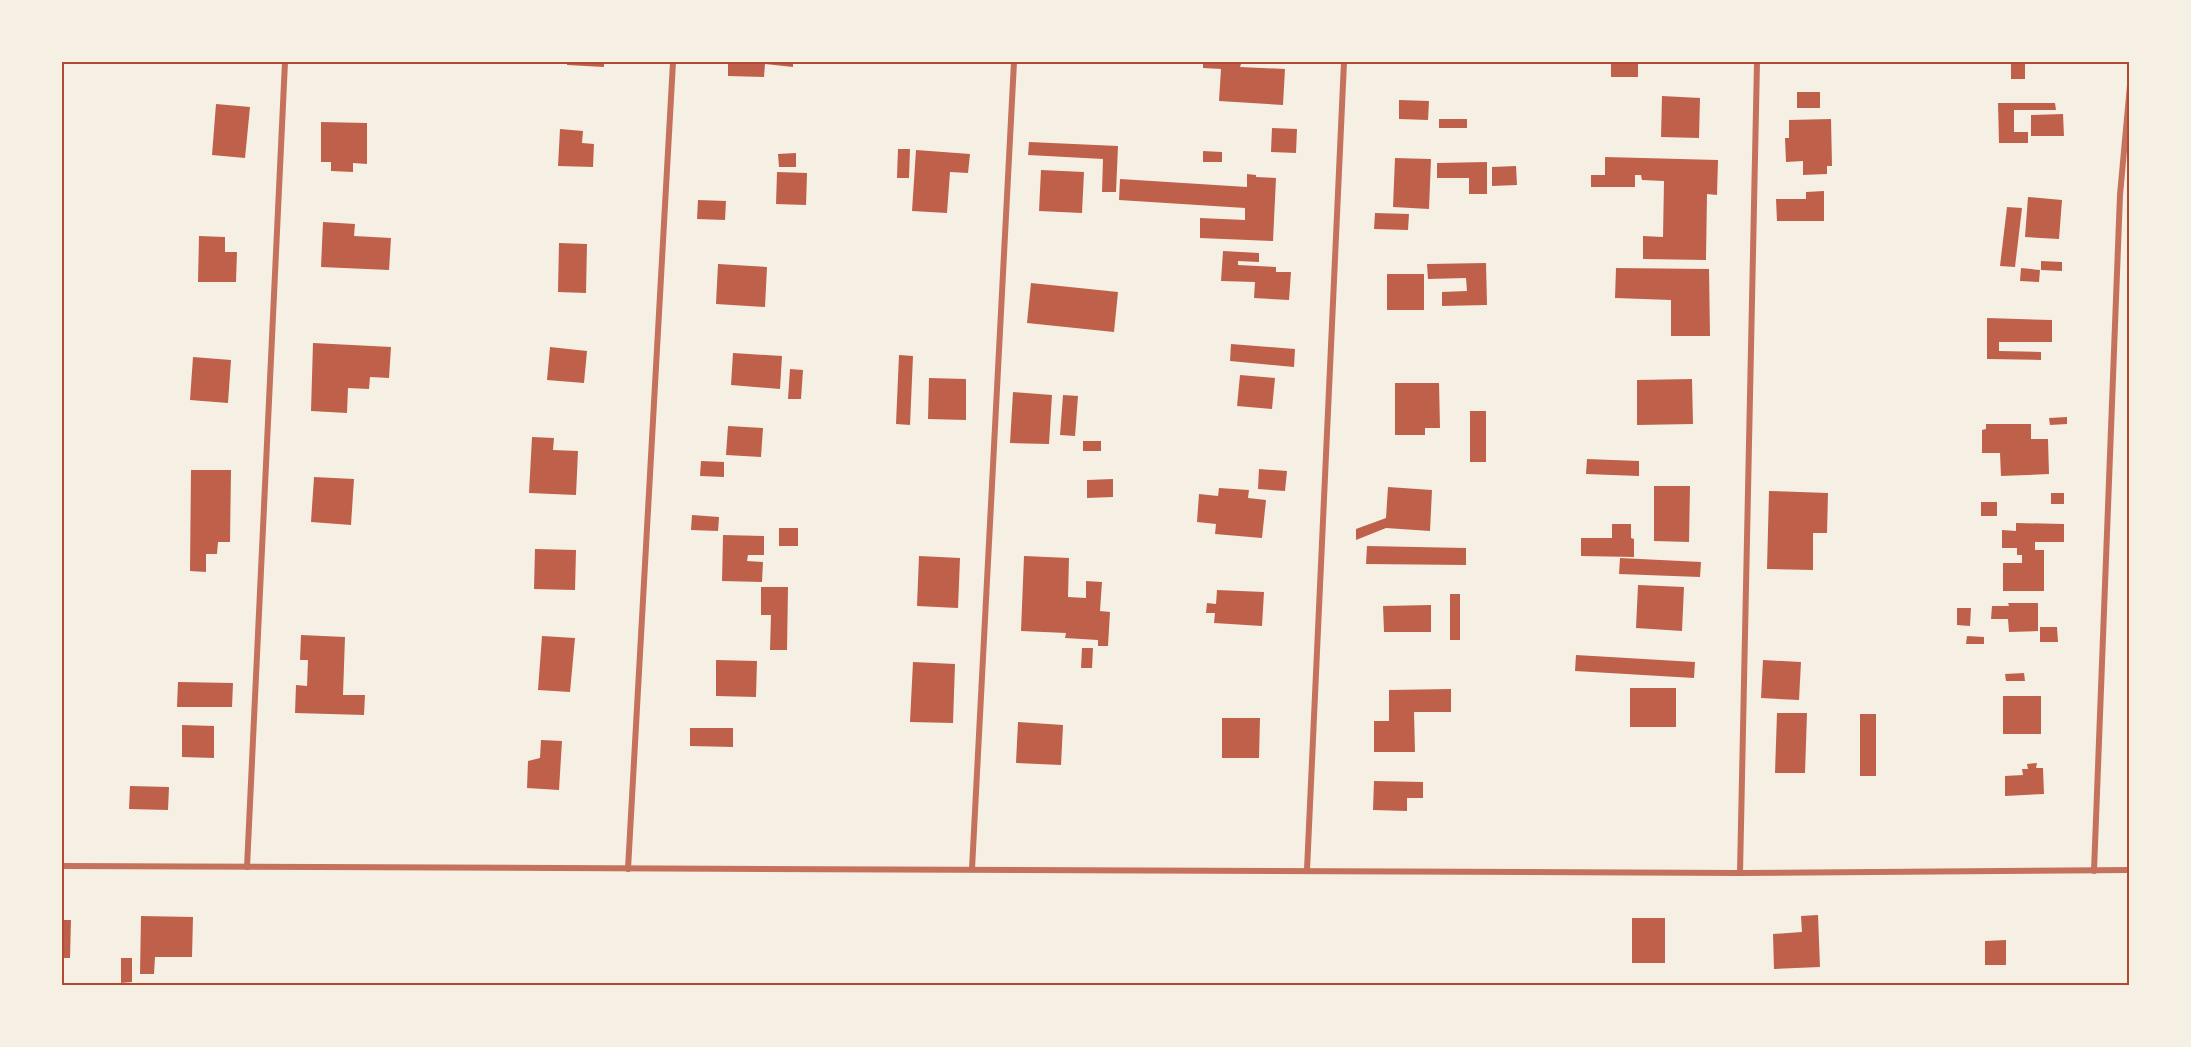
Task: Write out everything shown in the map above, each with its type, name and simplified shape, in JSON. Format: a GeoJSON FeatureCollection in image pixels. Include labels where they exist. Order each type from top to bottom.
{"type":"FeatureCollection","features":[{"type":"Feature","properties":{"kind":"street"},"geometry":{"type":"LineString","coordinates":[[247,867],[285,62]]}},
{"type":"Feature","properties":{"kind":"street"},"geometry":{"type":"LineString","coordinates":[[628,869],[673,62]]}},
{"type":"Feature","properties":{"kind":"street"},"geometry":{"type":"LineString","coordinates":[[972,869],[1014,62]]}},
{"type":"Feature","properties":{"kind":"street"},"geometry":{"type":"LineString","coordinates":[[1307,870],[1344,62]]}},
{"type":"Feature","properties":{"kind":"street"},"geometry":{"type":"LineString","coordinates":[[1740,873],[1757,62]]}},
{"type":"Feature","properties":{"kind":"street"},"geometry":{"type":"LineString","coordinates":[[2094,871],[2120,195],[2130,85]]}},
{"type":"Feature","properties":{"kind":"street"},"geometry":{"type":"LineString","coordinates":[[62,866],[1740,873],[2130,870]]}},
{"type":"Feature","properties":{"kind":"building"},"geometry":{"type":"Polygon","coordinates":[[[567,62],[604,62],[604,67],[567,65],[567,62]]]}},
{"type":"Feature","properties":{"kind":"building"},"geometry":{"type":"Polygon","coordinates":[[[728,62],[793,62],[793,67],[765,64],[764,77],[728,76],[728,62]]]}},
{"type":"Feature","properties":{"kind":"building"},"geometry":{"type":"Polygon","coordinates":[[[1203,62],[1226,62],[1241,64],[1240,67],[1285,69],[1283,105],[1219,101],[1221,69],[1203,68],[1203,62]]]}},
{"type":"Feature","properties":{"kind":"building"},"geometry":{"type":"Polygon","coordinates":[[[2011,62],[2025,62],[2025,79],[2011,79],[2011,62]]]}},
{"type":"Feature","properties":{"kind":"building"},"geometry":{"type":"Polygon","coordinates":[[[1611,63],[1638,63],[1638,77],[1611,77],[1611,63]]]}},
{"type":"Feature","properties":{"kind":"building"},"geometry":{"type":"Polygon","coordinates":[[[1797,92],[1820,92],[1820,108],[1797,108],[1797,92]]]}},
{"type":"Feature","properties":{"kind":"building"},"geometry":{"type":"Polygon","coordinates":[[[1662,96],[1700,98],[1699,138],[1661,137],[1662,96]]]}},
{"type":"Feature","properties":{"kind":"building"},"geometry":{"type":"Polygon","coordinates":[[[1399,100],[1429,101],[1428,120],[1399,119],[1399,100]]]}},
{"type":"Feature","properties":{"kind":"building"},"geometry":{"type":"Polygon","coordinates":[[[1998,103],[2055,103],[2056,110],[2014,110],[2014,132],[2028,132],[2028,143],[1999,143],[1998,103]]]}},
{"type":"Feature","properties":{"kind":"building"},"geometry":{"type":"Polygon","coordinates":[[[216,104],[250,107],[245,158],[212,155],[216,104]]]}},
{"type":"Feature","properties":{"kind":"building"},"geometry":{"type":"Polygon","coordinates":[[[2063,114],[2064,136],[2031,136],[2031,115],[2063,114]]]}},
{"type":"Feature","properties":{"kind":"building"},"geometry":{"type":"Polygon","coordinates":[[[1439,119],[1467,119],[1467,128],[1439,128],[1439,119]]]}},
{"type":"Feature","properties":{"kind":"building"},"geometry":{"type":"Polygon","coordinates":[[[1831,119],[1832,166],[1827,166],[1827,174],[1803,175],[1803,161],[1786,162],[1785,138],[1789,138],[1789,120],[1831,119]]]}},
{"type":"Feature","properties":{"kind":"building"},"geometry":{"type":"Polygon","coordinates":[[[321,122],[367,123],[367,164],[353,163],[353,172],[331,171],[331,162],[321,162],[321,122]]]}},
{"type":"Feature","properties":{"kind":"building"},"geometry":{"type":"Polygon","coordinates":[[[1272,128],[1297,129],[1296,153],[1271,152],[1272,128]]]}},
{"type":"Feature","properties":{"kind":"building"},"geometry":{"type":"Polygon","coordinates":[[[560,129],[583,131],[582,143],[594,144],[593,167],[558,166],[560,129]]]}},
{"type":"Feature","properties":{"kind":"building"},"geometry":{"type":"Polygon","coordinates":[[[1029,142],[1118,146],[1116,192],[1102,192],[1103,159],[1028,155],[1029,142]]]}},
{"type":"Feature","properties":{"kind":"building"},"geometry":{"type":"Polygon","coordinates":[[[898,149],[910,149],[909,178],[897,178],[898,149]]]}},
{"type":"Feature","properties":{"kind":"building"},"geometry":{"type":"Polygon","coordinates":[[[916,150],[970,154],[968,173],[950,172],[947,213],[912,211],[916,150]]]}},
{"type":"Feature","properties":{"kind":"building"},"geometry":{"type":"Polygon","coordinates":[[[1203,151],[1222,152],[1222,162],[1203,162],[1203,151]]]}},
{"type":"Feature","properties":{"kind":"building"},"geometry":{"type":"Polygon","coordinates":[[[796,153],[796,167],[779,167],[778,154],[796,153]]]}},
{"type":"Feature","properties":{"kind":"building"},"geometry":{"type":"Polygon","coordinates":[[[1605,157],[1718,160],[1717,195],[1707,194],[1706,260],[1643,259],[1643,236],[1663,237],[1664,181],[1642,180],[1641,175],[1635,175],[1635,187],[1591,187],[1591,175],[1605,175],[1605,157]]]}},
{"type":"Feature","properties":{"kind":"building"},"geometry":{"type":"Polygon","coordinates":[[[1395,158],[1431,159],[1429,209],[1393,207],[1395,158]]]}},
{"type":"Feature","properties":{"kind":"building"},"geometry":{"type":"Polygon","coordinates":[[[1487,162],[1487,194],[1469,194],[1469,178],[1437,178],[1437,163],[1487,162]]]}},
{"type":"Feature","properties":{"kind":"building"},"geometry":{"type":"Polygon","coordinates":[[[1516,166],[1517,185],[1492,186],[1492,167],[1516,166]]]}},
{"type":"Feature","properties":{"kind":"building"},"geometry":{"type":"Polygon","coordinates":[[[1041,170],[1084,172],[1082,213],[1039,211],[1041,170]]]}},
{"type":"Feature","properties":{"kind":"building"},"geometry":{"type":"Polygon","coordinates":[[[777,172],[807,173],[806,205],[776,204],[777,172]]]}},
{"type":"Feature","properties":{"kind":"building"},"geometry":{"type":"Polygon","coordinates":[[[1247,174],[1276,178],[1273,241],[1200,238],[1200,218],[1245,220],[1245,208],[1119,200],[1120,179],[1247,187],[1247,174]]]}},
{"type":"Feature","properties":{"kind":"building"},"geometry":{"type":"Polygon","coordinates":[[[1824,191],[1824,221],[1777,221],[1776,199],[1806,199],[1806,192],[1824,191]]]}},
{"type":"Feature","properties":{"kind":"building"},"geometry":{"type":"Polygon","coordinates":[[[2028,197],[2062,200],[2059,239],[2025,237],[2028,197]]]}},
{"type":"Feature","properties":{"kind":"building"},"geometry":{"type":"Polygon","coordinates":[[[698,200],[726,201],[725,220],[697,219],[698,200]]]}},
{"type":"Feature","properties":{"kind":"building"},"geometry":{"type":"Polygon","coordinates":[[[2007,207],[2022,208],[2015,267],[2000,266],[2007,207]]]}},
{"type":"Feature","properties":{"kind":"building"},"geometry":{"type":"Polygon","coordinates":[[[1375,213],[1409,214],[1408,230],[1374,229],[1375,213]]]}},
{"type":"Feature","properties":{"kind":"building"},"geometry":{"type":"Polygon","coordinates":[[[323,222],[355,224],[354,236],[391,238],[389,270],[321,267],[323,222]]]}},
{"type":"Feature","properties":{"kind":"building"},"geometry":{"type":"Polygon","coordinates":[[[199,236],[225,237],[225,252],[237,252],[236,282],[198,282],[199,236]]]}},
{"type":"Feature","properties":{"kind":"building"},"geometry":{"type":"Polygon","coordinates":[[[559,243],[587,244],[586,293],[558,292],[559,243]]]}},
{"type":"Feature","properties":{"kind":"building"},"geometry":{"type":"Polygon","coordinates":[[[1223,251],[1259,253],[1259,262],[1238,261],[1238,265],[1276,267],[1276,272],[1291,272],[1289,300],[1254,298],[1255,282],[1221,281],[1223,251]]]}},
{"type":"Feature","properties":{"kind":"building"},"geometry":{"type":"Polygon","coordinates":[[[2041,261],[2062,262],[2062,271],[2041,270],[2041,261]]]}},
{"type":"Feature","properties":{"kind":"building"},"geometry":{"type":"Polygon","coordinates":[[[1486,263],[1487,305],[1442,306],[1442,292],[1467,291],[1466,278],[1428,279],[1427,264],[1486,263]]]}},
{"type":"Feature","properties":{"kind":"building"},"geometry":{"type":"Polygon","coordinates":[[[718,264],[767,267],[765,307],[716,304],[718,264]]]}},
{"type":"Feature","properties":{"kind":"building"},"geometry":{"type":"Polygon","coordinates":[[[1616,268],[1709,269],[1710,336],[1671,336],[1671,300],[1615,298],[1616,268]]]}},
{"type":"Feature","properties":{"kind":"building"},"geometry":{"type":"Polygon","coordinates":[[[2021,268],[2040,270],[2039,282],[2020,281],[2021,268]]]}},
{"type":"Feature","properties":{"kind":"building"},"geometry":{"type":"Polygon","coordinates":[[[1387,274],[1424,274],[1424,310],[1387,310],[1387,274]]]}},
{"type":"Feature","properties":{"kind":"building"},"geometry":{"type":"Polygon","coordinates":[[[1031,283],[1118,292],[1114,332],[1027,323],[1031,283]]]}},
{"type":"Feature","properties":{"kind":"building"},"geometry":{"type":"Polygon","coordinates":[[[1987,318],[2052,320],[2052,342],[1999,342],[1999,351],[2041,352],[2041,360],[1987,359],[1987,318]]]}},
{"type":"Feature","properties":{"kind":"building"},"geometry":{"type":"Polygon","coordinates":[[[313,343],[391,347],[389,378],[370,377],[369,389],[348,388],[347,413],[311,411],[313,343]]]}},
{"type":"Feature","properties":{"kind":"building"},"geometry":{"type":"Polygon","coordinates":[[[1231,344],[1295,349],[1294,367],[1230,361],[1231,344]]]}},
{"type":"Feature","properties":{"kind":"building"},"geometry":{"type":"Polygon","coordinates":[[[550,347],[587,351],[584,383],[547,380],[550,347]]]}},
{"type":"Feature","properties":{"kind":"building"},"geometry":{"type":"Polygon","coordinates":[[[733,353],[782,356],[780,389],[731,385],[733,353]]]}},
{"type":"Feature","properties":{"kind":"building"},"geometry":{"type":"Polygon","coordinates":[[[899,355],[913,356],[910,425],[896,424],[899,355]]]}},
{"type":"Feature","properties":{"kind":"building"},"geometry":{"type":"Polygon","coordinates":[[[193,357],[231,360],[228,403],[190,400],[193,357]]]}},
{"type":"Feature","properties":{"kind":"building"},"geometry":{"type":"Polygon","coordinates":[[[790,369],[803,370],[801,399],[788,399],[790,369]]]}},
{"type":"Feature","properties":{"kind":"building"},"geometry":{"type":"Polygon","coordinates":[[[1240,375],[1275,378],[1272,409],[1237,406],[1240,375]]]}},
{"type":"Feature","properties":{"kind":"building"},"geometry":{"type":"Polygon","coordinates":[[[929,378],[966,379],[966,420],[928,419],[929,378]]]}},
{"type":"Feature","properties":{"kind":"building"},"geometry":{"type":"Polygon","coordinates":[[[1692,379],[1693,424],[1637,425],[1637,380],[1692,379]]]}},
{"type":"Feature","properties":{"kind":"building"},"geometry":{"type":"Polygon","coordinates":[[[1395,383],[1439,383],[1440,428],[1425,428],[1425,435],[1395,435],[1395,383]]]}},
{"type":"Feature","properties":{"kind":"building"},"geometry":{"type":"Polygon","coordinates":[[[1013,392],[1052,395],[1049,444],[1010,443],[1013,392]]]}},
{"type":"Feature","properties":{"kind":"building"},"geometry":{"type":"Polygon","coordinates":[[[1063,395],[1078,396],[1075,436],[1060,435],[1063,395]]]}},
{"type":"Feature","properties":{"kind":"building"},"geometry":{"type":"Polygon","coordinates":[[[1470,411],[1486,411],[1486,462],[1470,462],[1470,411]]]}},
{"type":"Feature","properties":{"kind":"building"},"geometry":{"type":"Polygon","coordinates":[[[2067,417],[2067,424],[2050,425],[2049,418],[2067,417]]]}},
{"type":"Feature","properties":{"kind":"building"},"geometry":{"type":"Polygon","coordinates":[[[1986,424],[2031,424],[2031,439],[2048,439],[2049,474],[2001,476],[2000,453],[1982,453],[1982,430],[1986,429],[1986,424]]]}},
{"type":"Feature","properties":{"kind":"building"},"geometry":{"type":"Polygon","coordinates":[[[728,426],[763,428],[761,457],[726,455],[728,426]]]}},
{"type":"Feature","properties":{"kind":"building"},"geometry":{"type":"Polygon","coordinates":[[[532,437],[554,438],[553,450],[578,451],[576,495],[529,493],[532,437]]]}},
{"type":"Feature","properties":{"kind":"building"},"geometry":{"type":"Polygon","coordinates":[[[1083,441],[1101,441],[1101,451],[1083,451],[1083,441]]]}},
{"type":"Feature","properties":{"kind":"building"},"geometry":{"type":"Polygon","coordinates":[[[1587,459],[1639,461],[1639,476],[1586,474],[1587,459]]]}},
{"type":"Feature","properties":{"kind":"building"},"geometry":{"type":"Polygon","coordinates":[[[701,461],[724,462],[724,477],[700,476],[701,461]]]}},
{"type":"Feature","properties":{"kind":"building"},"geometry":{"type":"Polygon","coordinates":[[[1259,469],[1287,471],[1285,491],[1258,489],[1259,469]]]}},
{"type":"Feature","properties":{"kind":"building"},"geometry":{"type":"Polygon","coordinates":[[[191,470],[231,470],[230,542],[218,542],[217,554],[206,554],[206,572],[190,571],[191,470]]]}},
{"type":"Feature","properties":{"kind":"building"},"geometry":{"type":"Polygon","coordinates":[[[314,477],[354,479],[351,525],[311,522],[314,477]]]}},
{"type":"Feature","properties":{"kind":"building"},"geometry":{"type":"Polygon","coordinates":[[[1113,479],[1113,497],[1087,498],[1087,480],[1113,479]]]}},
{"type":"Feature","properties":{"kind":"building"},"geometry":{"type":"Polygon","coordinates":[[[1654,486],[1690,486],[1689,542],[1654,541],[1654,486]]]}},
{"type":"Feature","properties":{"kind":"building"},"geometry":{"type":"Polygon","coordinates":[[[1388,487],[1432,490],[1430,531],[1386,528],[1356,540],[1356,529],[1386,518],[1388,487]]]}},
{"type":"Feature","properties":{"kind":"building"},"geometry":{"type":"Polygon","coordinates":[[[1219,488],[1249,490],[1248,498],[1266,500],[1262,538],[1215,534],[1216,524],[1197,522],[1199,494],[1218,496],[1219,488]]]}},
{"type":"Feature","properties":{"kind":"building"},"geometry":{"type":"Polygon","coordinates":[[[1769,491],[1828,493],[1827,533],[1813,533],[1813,570],[1767,569],[1769,491]]]}},
{"type":"Feature","properties":{"kind":"building"},"geometry":{"type":"Polygon","coordinates":[[[2051,493],[2064,493],[2064,504],[2051,504],[2051,493]]]}},
{"type":"Feature","properties":{"kind":"building"},"geometry":{"type":"Polygon","coordinates":[[[1981,502],[1997,502],[1997,516],[1981,516],[1981,502]]]}},
{"type":"Feature","properties":{"kind":"building"},"geometry":{"type":"Polygon","coordinates":[[[692,515],[719,517],[718,531],[691,530],[692,515]]]}},
{"type":"Feature","properties":{"kind":"building"},"geometry":{"type":"Polygon","coordinates":[[[2016,523],[2064,524],[2064,542],[2035,542],[2035,550],[2044,550],[2044,591],[2003,591],[2003,563],[2022,563],[2022,555],[2017,555],[2017,548],[2002,548],[2002,530],[2016,531],[2016,523]]]}},
{"type":"Feature","properties":{"kind":"building"},"geometry":{"type":"Polygon","coordinates":[[[1612,524],[1631,524],[1634,557],[1581,556],[1581,538],[1612,538],[1612,524]]]}},
{"type":"Feature","properties":{"kind":"building"},"geometry":{"type":"Polygon","coordinates":[[[779,528],[798,528],[798,546],[779,546],[779,528]]]}},
{"type":"Feature","properties":{"kind":"building"},"geometry":{"type":"Polygon","coordinates":[[[723,535],[764,536],[764,555],[748,555],[747,561],[763,562],[762,582],[722,581],[723,535]]]}},
{"type":"Feature","properties":{"kind":"building"},"geometry":{"type":"Polygon","coordinates":[[[1367,546],[1466,548],[1466,565],[1366,564],[1367,546]]]}},
{"type":"Feature","properties":{"kind":"building"},"geometry":{"type":"Polygon","coordinates":[[[535,549],[576,550],[575,590],[534,589],[535,549]]]}},
{"type":"Feature","properties":{"kind":"building"},"geometry":{"type":"Polygon","coordinates":[[[919,556],[960,558],[958,608],[917,606],[919,556]]]}},
{"type":"Feature","properties":{"kind":"building"},"geometry":{"type":"Polygon","coordinates":[[[1024,556],[1069,558],[1068,597],[1086,598],[1086,581],[1102,582],[1100,611],[1110,612],[1108,646],[1098,646],[1098,640],[1065,638],[1066,633],[1021,631],[1024,556]]]}},
{"type":"Feature","properties":{"kind":"building"},"geometry":{"type":"Polygon","coordinates":[[[1620,558],[1701,562],[1700,577],[1619,574],[1620,558]]]}},
{"type":"Feature","properties":{"kind":"building"},"geometry":{"type":"Polygon","coordinates":[[[1638,585],[1684,587],[1682,631],[1636,628],[1638,585]]]}},
{"type":"Feature","properties":{"kind":"building"},"geometry":{"type":"Polygon","coordinates":[[[761,587],[788,587],[787,650],[770,650],[771,615],[761,615],[761,587]]]}},
{"type":"Feature","properties":{"kind":"building"},"geometry":{"type":"Polygon","coordinates":[[[1217,590],[1264,592],[1262,626],[1214,623],[1215,613],[1206,613],[1207,603],[1216,604],[1217,590]]]}},
{"type":"Feature","properties":{"kind":"building"},"geometry":{"type":"Polygon","coordinates":[[[1450,594],[1460,594],[1460,640],[1450,640],[1450,594]]]}},
{"type":"Feature","properties":{"kind":"building"},"geometry":{"type":"Polygon","coordinates":[[[2008,603],[2038,603],[2038,631],[2009,632],[2008,619],[1991,619],[1992,606],[2009,606],[2008,603]]]}},
{"type":"Feature","properties":{"kind":"building"},"geometry":{"type":"Polygon","coordinates":[[[1431,605],[1431,632],[1384,632],[1383,606],[1431,605]]]}},
{"type":"Feature","properties":{"kind":"building"},"geometry":{"type":"Polygon","coordinates":[[[1957,608],[1971,608],[1970,626],[1957,625],[1957,608]]]}},
{"type":"Feature","properties":{"kind":"building"},"geometry":{"type":"Polygon","coordinates":[[[2040,627],[2057,627],[2058,642],[2040,642],[2040,627]]]}},
{"type":"Feature","properties":{"kind":"building"},"geometry":{"type":"Polygon","coordinates":[[[301,635],[345,637],[343,695],[365,695],[364,715],[295,713],[296,685],[307,686],[308,660],[300,660],[301,635]]]}},
{"type":"Feature","properties":{"kind":"building"},"geometry":{"type":"Polygon","coordinates":[[[542,636],[575,638],[570,692],[538,690],[542,636]]]}},
{"type":"Feature","properties":{"kind":"building"},"geometry":{"type":"Polygon","coordinates":[[[1967,636],[1984,637],[1984,644],[1966,644],[1967,636]]]}},
{"type":"Feature","properties":{"kind":"building"},"geometry":{"type":"Polygon","coordinates":[[[1082,648],[1093,648],[1092,668],[1081,668],[1082,648]]]}},
{"type":"Feature","properties":{"kind":"building"},"geometry":{"type":"Polygon","coordinates":[[[1576,655],[1695,662],[1694,678],[1575,671],[1576,655]]]}},
{"type":"Feature","properties":{"kind":"building"},"geometry":{"type":"Polygon","coordinates":[[[716,660],[757,661],[756,697],[716,696],[716,660]]]}},
{"type":"Feature","properties":{"kind":"building"},"geometry":{"type":"Polygon","coordinates":[[[1763,660],[1801,662],[1799,700],[1761,698],[1763,660]]]}},
{"type":"Feature","properties":{"kind":"building"},"geometry":{"type":"Polygon","coordinates":[[[913,662],[955,664],[953,723],[910,722],[913,662]]]}},
{"type":"Feature","properties":{"kind":"building"},"geometry":{"type":"Polygon","coordinates":[[[2024,673],[2025,681],[2006,681],[2005,674],[2024,673]]]}},
{"type":"Feature","properties":{"kind":"building"},"geometry":{"type":"Polygon","coordinates":[[[178,682],[233,683],[232,707],[177,707],[178,682]]]}},
{"type":"Feature","properties":{"kind":"building"},"geometry":{"type":"Polygon","coordinates":[[[1630,688],[1676,688],[1676,727],[1630,727],[1630,688]]]}},
{"type":"Feature","properties":{"kind":"building"},"geometry":{"type":"Polygon","coordinates":[[[1451,689],[1451,712],[1414,712],[1415,752],[1374,752],[1374,721],[1389,721],[1389,690],[1451,689]]]}},
{"type":"Feature","properties":{"kind":"building"},"geometry":{"type":"Polygon","coordinates":[[[2003,696],[2041,696],[2041,734],[2003,734],[2003,696]]]}},
{"type":"Feature","properties":{"kind":"building"},"geometry":{"type":"Polygon","coordinates":[[[1777,713],[1807,713],[1805,773],[1775,773],[1777,713]]]}},
{"type":"Feature","properties":{"kind":"building"},"geometry":{"type":"Polygon","coordinates":[[[1860,714],[1876,714],[1876,776],[1860,776],[1860,714]]]}},
{"type":"Feature","properties":{"kind":"building"},"geometry":{"type":"Polygon","coordinates":[[[1222,718],[1260,718],[1259,758],[1222,758],[1222,718]]]}},
{"type":"Feature","properties":{"kind":"building"},"geometry":{"type":"Polygon","coordinates":[[[1018,722],[1063,725],[1061,765],[1016,763],[1018,722]]]}},
{"type":"Feature","properties":{"kind":"building"},"geometry":{"type":"Polygon","coordinates":[[[182,725],[214,726],[214,758],[182,757],[182,725]]]}},
{"type":"Feature","properties":{"kind":"building"},"geometry":{"type":"Polygon","coordinates":[[[690,728],[733,728],[733,747],[690,746],[690,728]]]}},
{"type":"Feature","properties":{"kind":"building"},"geometry":{"type":"Polygon","coordinates":[[[541,740],[562,741],[559,790],[527,788],[528,761],[540,758],[541,740]]]}},
{"type":"Feature","properties":{"kind":"building"},"geometry":{"type":"Polygon","coordinates":[[[2037,763],[2036,768],[2043,768],[2044,794],[2005,796],[2005,776],[2023,775],[2022,769],[2028,769],[2027,764],[2037,763]]]}},
{"type":"Feature","properties":{"kind":"building"},"geometry":{"type":"Polygon","coordinates":[[[1374,781],[1423,782],[1423,798],[1407,798],[1407,811],[1373,810],[1374,781]]]}},
{"type":"Feature","properties":{"kind":"building"},"geometry":{"type":"Polygon","coordinates":[[[130,786],[169,787],[168,810],[129,809],[130,786]]]}},
{"type":"Feature","properties":{"kind":"building"},"geometry":{"type":"Polygon","coordinates":[[[1818,915],[1820,967],[1774,969],[1773,934],[1802,932],[1801,916],[1818,915]]]}},
{"type":"Feature","properties":{"kind":"building"},"geometry":{"type":"Polygon","coordinates":[[[141,916],[193,917],[192,957],[155,957],[154,974],[140,974],[141,916]]]}},
{"type":"Feature","properties":{"kind":"building"},"geometry":{"type":"Polygon","coordinates":[[[1632,918],[1665,918],[1665,963],[1632,963],[1632,918]]]}},
{"type":"Feature","properties":{"kind":"building"},"geometry":{"type":"Polygon","coordinates":[[[62,920],[71,920],[70,958],[62,958],[62,920]]]}},
{"type":"Feature","properties":{"kind":"building"},"geometry":{"type":"Polygon","coordinates":[[[2006,940],[2006,965],[1985,965],[1985,941],[2006,940]]]}},
{"type":"Feature","properties":{"kind":"building"},"geometry":{"type":"Polygon","coordinates":[[[121,958],[132,958],[132,982],[121,983],[121,958]]]}}]}
